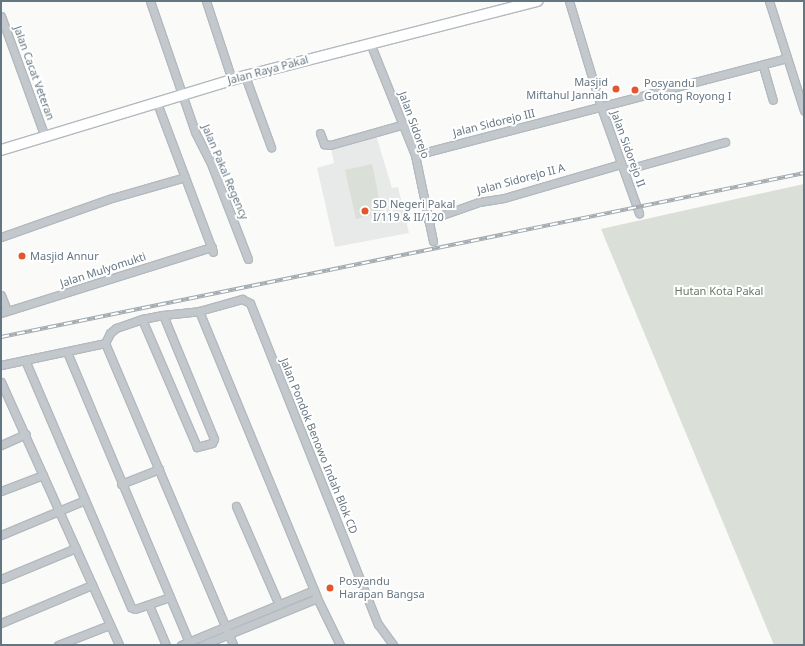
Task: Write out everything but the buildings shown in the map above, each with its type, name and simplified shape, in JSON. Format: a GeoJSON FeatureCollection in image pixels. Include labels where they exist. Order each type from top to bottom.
{"type":"FeatureCollection","features":[{"type":"Feature","properties":{"kind":"main road","name":"Jalan Raya Pakal"},"geometry":{"type":"LineString","coordinates":[[1,150],[157,103],[180,90],[232,80],[370,42],[538,1]]}},
{"type":"Feature","properties":{"kind":"street","name":"Jalan Pakal Regency"},"geometry":{"type":"LineString","coordinates":[[150,1],[195,132],[210,161],[248,259]]}},
{"type":"Feature","properties":{"kind":"street"},"geometry":{"type":"LineString","coordinates":[[206,1],[232,80]]}},
{"type":"Feature","properties":{"kind":"street","name":"Jalan Sidorejo II"},"geometry":{"type":"LineString","coordinates":[[569,1],[601,107],[639,213]]}},
{"type":"Feature","properties":{"kind":"street"},"geometry":{"type":"LineString","coordinates":[[769,1],[804,111]]}},
{"type":"Feature","properties":{"kind":"street","name":"Jalan Cacat Veteran"},"geometry":{"type":"LineString","coordinates":[[1,16],[39,116],[45,137]]}},
{"type":"Feature","properties":{"kind":"street","name":"Jalan Sidorejo"},"geometry":{"type":"LineString","coordinates":[[370,42],[404,124],[415,155],[433,241]]}},
{"type":"Feature","properties":{"kind":"street","name":"Jalan Sidorejo III"},"geometry":{"type":"LineString","coordinates":[[415,155],[763,66],[787,58]]}},
{"type":"Feature","properties":{"kind":"street"},"geometry":{"type":"LineString","coordinates":[[763,66],[773,100]]}},
{"type":"Feature","properties":{"kind":"street"},"geometry":{"type":"LineString","coordinates":[[245,76],[270,147]]}},
{"type":"Feature","properties":{"kind":"street","name":"Jalan Mulyomukti"},"geometry":{"type":"LineString","coordinates":[[4,312],[213,250],[157,103]]}},
{"type":"Feature","properties":{"kind":"street"},"geometry":{"type":"LineString","coordinates":[[320,133],[324,144],[330,145],[404,124]]}},
{"type":"Feature","properties":{"kind":"street","name":"Jalan Sidorejo II A"},"geometry":{"type":"LineString","coordinates":[[428,220],[479,202],[504,198],[725,142]]}},
{"type":"Feature","properties":{"kind":"street"},"geometry":{"type":"LineString","coordinates":[[1,237],[112,198],[184,177]]}},
{"type":"Feature","properties":{"kind":"street"},"geometry":{"type":"LineString","coordinates":[[1,295],[4,312]]}},
{"type":"Feature","properties":{"kind":"street","name":"Jalan Pondok Benowo Indah Blok CD"},"geometry":{"type":"LineString","coordinates":[[105,343],[110,333],[116,328],[142,319],[199,311],[242,299],[250,303],[378,624],[393,645]]}},
{"type":"Feature","properties":{"kind":"street"},"geometry":{"type":"LineString","coordinates":[[199,311],[252,436],[317,598],[340,645]]}},
{"type":"Feature","properties":{"kind":"street"},"geometry":{"type":"LineString","coordinates":[[142,319],[198,448],[212,442],[214,439],[163,315]]}},
{"type":"Feature","properties":{"kind":"street"},"geometry":{"type":"LineString","coordinates":[[1,365],[105,343],[233,645]]}},
{"type":"Feature","properties":{"kind":"street"},"geometry":{"type":"LineString","coordinates":[[67,352],[121,484],[189,643]]}},
{"type":"Feature","properties":{"kind":"street"},"geometry":{"type":"LineString","coordinates":[[25,360],[131,607],[149,605],[169,597]]}},
{"type":"Feature","properties":{"kind":"street"},"geometry":{"type":"LineString","coordinates":[[1,382],[4,399],[26,434],[119,645]]}},
{"type":"Feature","properties":{"kind":"street"},"geometry":{"type":"LineString","coordinates":[[1,445],[26,434]]}},
{"type":"Feature","properties":{"kind":"street"},"geometry":{"type":"LineString","coordinates":[[121,484],[159,469]]}},
{"type":"Feature","properties":{"kind":"street"},"geometry":{"type":"LineString","coordinates":[[1,491],[43,475]]}},
{"type":"Feature","properties":{"kind":"street"},"geometry":{"type":"LineString","coordinates":[[1,535],[60,512],[85,500]]}},
{"type":"Feature","properties":{"kind":"street"},"geometry":{"type":"LineString","coordinates":[[236,506],[279,605]]}},
{"type":"Feature","properties":{"kind":"street"},"geometry":{"type":"LineString","coordinates":[[1,579],[76,548]]}},
{"type":"Feature","properties":{"kind":"street"},"geometry":{"type":"LineString","coordinates":[[1,623],[92,585]]}},
{"type":"Feature","properties":{"kind":"street"},"geometry":{"type":"LineString","coordinates":[[202,645],[227,630],[314,590]]}},
{"type":"Feature","properties":{"kind":"street"},"geometry":{"type":"LineString","coordinates":[[181,645],[317,598]]}},
{"type":"Feature","properties":{"kind":"street"},"geometry":{"type":"LineString","coordinates":[[149,605],[166,645]]}},
{"type":"Feature","properties":{"kind":"street"},"geometry":{"type":"LineString","coordinates":[[58,645],[109,625]]}},
{"type":"Feature","properties":{"kind":"shaded area","name":"SD Negeri Pakal I/119 & II/120"},"geometry":{"type":"Polygon","coordinates":[[[376,135],[392,188],[398,187],[409,233],[335,247],[317,168],[334,163],[331,148],[376,135]]]}},
{"type":"Feature","properties":{"kind":"green space"},"geometry":{"type":"Polygon","coordinates":[[[372,164],[382,213],[356,219],[345,170],[372,164]]]}},
{"type":"Feature","properties":{"kind":"green space","name":"Hutan Kota Pakal"},"geometry":{"type":"Polygon","coordinates":[[[804,184],[804,645],[774,645],[601,229],[804,184]]]}},
{"type":"Feature","properties":{"kind":"railway"},"geometry":{"type":"LineString","coordinates":[[1,337],[804,173]]}},
{"type":"Feature","properties":{"kind":"place","name":"Masjid Miftahul Jannah"},"geometry":{"type":"Point","coordinates":[616,89]}},
{"type":"Feature","properties":{"kind":"place","name":"Posyandu Gotong Royong I"},"geometry":{"type":"Point","coordinates":[635,90]}},
{"type":"Feature","properties":{"kind":"place","name":"SD Negeri Pakal I/119 & II/120"},"geometry":{"type":"Point","coordinates":[365,211]}},
{"type":"Feature","properties":{"kind":"place","name":"Masjid Annur"},"geometry":{"type":"Point","coordinates":[22,256]}},
{"type":"Feature","properties":{"kind":"place","name":"Posyandu Harapan Bangsa"},"geometry":{"type":"Point","coordinates":[330,588]}}]}
